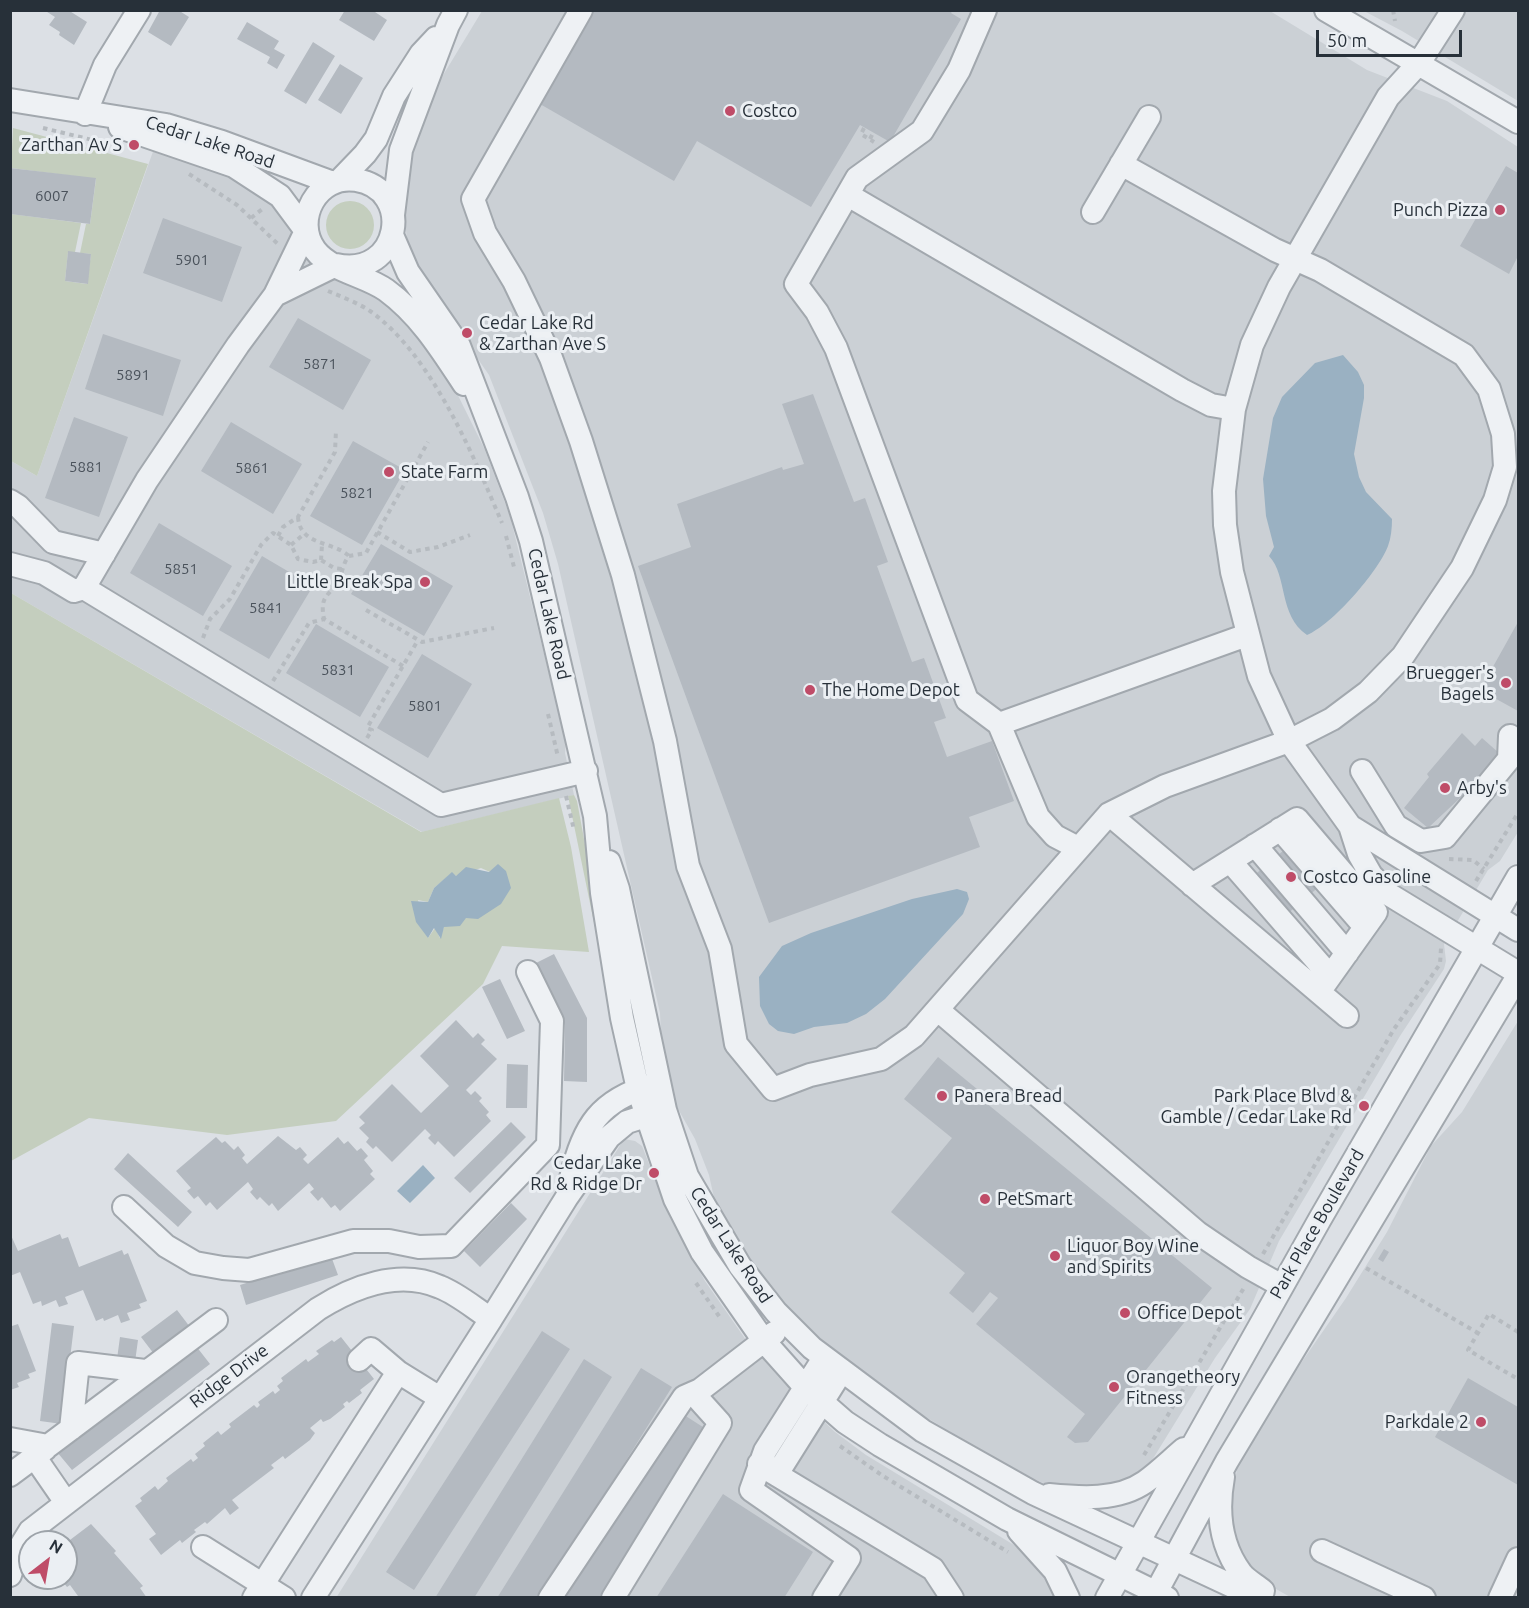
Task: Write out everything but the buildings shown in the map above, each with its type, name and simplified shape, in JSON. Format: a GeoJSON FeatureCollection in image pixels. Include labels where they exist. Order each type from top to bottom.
{"type":"FeatureCollection","features":[{"type":"Feature","properties":{"kind":"street"},"geometry":{"type":"LineString","coordinates":[[85,114],[105,65],[139,10]]}},
{"type":"Feature","properties":{"kind":"street"},"geometry":{"type":"LineString","coordinates":[[581,10],[473,199],[485,233],[514,281],[551,358],[581,441],[623,575],[665,741],[688,866],[720,949],[736,1044],[772,1089],[810,1075],[880,1059],[914,1036],[1108,814],[1165,786],[1289,741],[1332,719],[1368,692],[1403,656],[1462,568],[1495,500],[1505,467],[1503,434],[1490,390],[1464,355],[1320,270],[1295,259],[1122,164]]}},
{"type":"Feature","properties":{"kind":"street"},"geometry":{"type":"LineString","coordinates":[[985,10],[959,70],[922,131],[857,178],[796,284],[817,312],[836,348],[967,700],[999,724],[1038,817],[1055,836],[1078,848]]}},
{"type":"Feature","properties":{"kind":"street"},"geometry":{"type":"LineString","coordinates":[[1326,10],[1518,122]]}},
{"type":"Feature","properties":{"kind":"street"},"geometry":{"type":"LineString","coordinates":[[1159,1596],[1174,1559],[1227,1461],[1518,974],[1390,895],[1371,875],[1359,854],[1350,826],[1289,741],[1259,676],[1232,572],[1225,525],[1224,491],[1234,409],[1252,345],[1295,259],[1334,220],[1404,100],[1419,63],[1453,10]]}},
{"type":"Feature","properties":{"kind":"street"},"geometry":{"type":"LineString","coordinates":[[10,564],[44,573],[74,591],[84,588],[147,480],[238,345],[276,295],[306,231],[310,205],[319,192],[336,182],[365,154],[376,139],[394,96],[421,54],[452,18]]}},
{"type":"Feature","properties":{"kind":"street"},"geometry":{"type":"LineString","coordinates":[[276,295],[336,265],[347,267],[371,262],[388,246],[393,225],[401,150],[452,18]]}},
{"type":"Feature","properties":{"kind":"street","name":"Cedar Lake Road"},"geometry":{"type":"LineString","coordinates":[[10,100],[85,114],[139,119],[193,133],[336,182],[358,180],[374,187],[386,199],[408,272],[459,346],[518,496],[537,560],[595,816],[618,889],[661,1083],[655,1113],[675,1199],[702,1252],[764,1341],[814,1394],[845,1422],[1007,1519],[1120,1574],[1159,1596]]}},
{"type":"Feature","properties":{"kind":"street","name":"Cedar Lake Road"},"geometry":{"type":"LineString","coordinates":[[85,114],[234,166],[280,196],[306,231],[317,253],[336,265],[384,288],[420,320],[485,416]]}},
{"type":"Feature","properties":{"kind":"street"},"geometry":{"type":"LineString","coordinates":[[1093,212],[1149,117]]}},
{"type":"Feature","properties":{"kind":"street"},"geometry":{"type":"LineString","coordinates":[[848,195],[1182,390],[1211,405],[1234,409]]}},
{"type":"Feature","properties":{"kind":"street"},"geometry":{"type":"LineString","coordinates":[[10,501],[18,506],[53,542],[104,554]]}},
{"type":"Feature","properties":{"kind":"street"},"geometry":{"type":"LineString","coordinates":[[44,573],[53,542]]}},
{"type":"Feature","properties":{"kind":"street"},"geometry":{"type":"LineString","coordinates":[[84,588],[441,805],[586,771]]}},
{"type":"Feature","properties":{"kind":"street"},"geometry":{"type":"LineString","coordinates":[[999,724],[1247,635]]}},
{"type":"Feature","properties":{"kind":"street"},"geometry":{"type":"LineString","coordinates":[[1362,771],[1396,826],[1421,841],[1445,837],[1509,759],[1510,736]]}},
{"type":"Feature","properties":{"kind":"street"},"geometry":{"type":"LineString","coordinates":[[1108,814],[1192,885],[1346,953]]}},
{"type":"Feature","properties":{"kind":"street","name":"Cedar Lake Road"},"geometry":{"type":"LineString","coordinates":[[595,816],[602,894],[622,1018],[638,1089],[655,1113],[694,1189],[740,1266],[759,1293],[786,1323],[824,1358],[923,1431],[1033,1493],[1258,1598]]}},
{"type":"Feature","properties":{"kind":"street"},"geometry":{"type":"LineString","coordinates":[[1192,885],[1297,819],[1376,912],[1346,953]]}},
{"type":"Feature","properties":{"kind":"street"},"geometry":{"type":"LineString","coordinates":[[1350,826],[1518,930]]}},
{"type":"Feature","properties":{"kind":"street"},"geometry":{"type":"LineString","coordinates":[[1261,842],[1346,953],[1347,1016]]}},
{"type":"Feature","properties":{"kind":"street"},"geometry":{"type":"LineString","coordinates":[[1261,842],[1346,953]]}},
{"type":"Feature","properties":{"kind":"street","name":"Park Place Boulevard"},"geometry":{"type":"LineString","coordinates":[[1120,1574],[1282,1286],[1518,877]]}},
{"type":"Feature","properties":{"kind":"street"},"geometry":{"type":"LineString","coordinates":[[124,1207],[166,1246],[195,1263],[223,1268],[249,1270],[353,1240],[389,1241],[419,1247],[451,1246],[548,1145],[552,1021],[528,972]]}},
{"type":"Feature","properties":{"kind":"street"},"geometry":{"type":"LineString","coordinates":[[938,1010],[1198,1233],[1248,1267],[1282,1286]]}},
{"type":"Feature","properties":{"kind":"street"},"geometry":{"type":"LineString","coordinates":[[567,1197],[584,1136],[601,1112],[619,1096],[661,1083]]}},
{"type":"Feature","properties":{"kind":"street"},"geometry":{"type":"LineString","coordinates":[[313,1598],[567,1197],[609,1137],[627,1122],[655,1113]]}},
{"type":"Feature","properties":{"kind":"street"},"geometry":{"type":"LineString","coordinates":[[415,1279],[419,1247]]}},
{"type":"Feature","properties":{"kind":"street","name":"Ridge Drive"},"geometry":{"type":"LineString","coordinates":[[10,1575],[17,1552],[30,1531],[65,1501],[318,1309],[344,1293],[374,1283],[415,1279],[440,1287],[490,1319]]}},
{"type":"Feature","properties":{"kind":"street"},"geometry":{"type":"LineString","coordinates":[[10,1475],[216,1320]]}},
{"type":"Feature","properties":{"kind":"street"},"geometry":{"type":"LineString","coordinates":[[550,1598],[673,1410],[684,1397],[693,1393],[786,1323]]}},
{"type":"Feature","properties":{"kind":"street"},"geometry":{"type":"LineString","coordinates":[[359,1360],[371,1349],[398,1372],[440,1398]]}},
{"type":"Feature","properties":{"kind":"street"},"geometry":{"type":"LineString","coordinates":[[824,1358],[814,1394],[768,1469],[751,1490],[751,1503],[849,1558],[824,1598]]}},
{"type":"Feature","properties":{"kind":"street"},"geometry":{"type":"LineString","coordinates":[[71,1429],[78,1363],[146,1371]]}},
{"type":"Feature","properties":{"kind":"street"},"geometry":{"type":"LineString","coordinates":[[259,1591],[398,1372]]}},
{"type":"Feature","properties":{"kind":"street"},"geometry":{"type":"LineString","coordinates":[[814,1394],[842,1372]]}},
{"type":"Feature","properties":{"kind":"street"},"geometry":{"type":"LineString","coordinates":[[613,1598],[720,1423],[693,1393]]}},
{"type":"Feature","properties":{"kind":"street"},"geometry":{"type":"LineString","coordinates":[[10,1439],[41,1451],[65,1501]]}},
{"type":"Feature","properties":{"kind":"street"},"geometry":{"type":"LineString","coordinates":[[1033,1493],[1093,1498],[1122,1492],[1143,1484],[1195,1439]]}},
{"type":"Feature","properties":{"kind":"street"},"geometry":{"type":"LineString","coordinates":[[1227,1461],[1219,1501],[1222,1533],[1241,1573],[1271,1598]]}},
{"type":"Feature","properties":{"kind":"street"},"geometry":{"type":"LineString","coordinates":[[768,1469],[933,1569],[952,1598]]}},
{"type":"Feature","properties":{"kind":"street"},"geometry":{"type":"LineString","coordinates":[[1007,1519],[1054,1571],[1068,1598]]}},
{"type":"Feature","properties":{"kind":"street"},"geometry":{"type":"LineString","coordinates":[[203,1547],[259,1591],[284,1598]]}},
{"type":"Feature","properties":{"kind":"street"},"geometry":{"type":"LineString","coordinates":[[1322,1551],[1424,1598]]}},
{"type":"Feature","properties":{"kind":"street"},"geometry":{"type":"LineString","coordinates":[[1500,1598],[1518,1560]]}},
{"type":"Feature","properties":{"kind":"street"},"geometry":{"type":"LineString","coordinates":[[1107,1598],[1120,1574]]}},
{"type":"Feature","properties":{"kind":"path"},"geometry":{"type":"LineString","coordinates":[[1393,10],[1395,21]]}},
{"type":"Feature","properties":{"kind":"path"},"geometry":{"type":"LineString","coordinates":[[39,127],[114,146]]}},
{"type":"Feature","properties":{"kind":"path"},"geometry":{"type":"LineString","coordinates":[[864,128],[861,134],[878,144]]}},
{"type":"Feature","properties":{"kind":"path"},"geometry":{"type":"LineString","coordinates":[[870,139],[873,133]]}},
{"type":"Feature","properties":{"kind":"path"},"geometry":{"type":"LineString","coordinates":[[186,172],[237,205],[280,246]]}},
{"type":"Feature","properties":{"kind":"path"},"geometry":{"type":"LineString","coordinates":[[251,218],[270,203]]}},
{"type":"Feature","properties":{"kind":"path"},"geometry":{"type":"LineString","coordinates":[[319,284],[379,318],[395,334],[425,373],[470,448],[503,526],[515,571]]}},
{"type":"Feature","properties":{"kind":"path"},"geometry":{"type":"LineString","coordinates":[[278,536],[284,527],[298,517],[335,452],[336,430]]}},
{"type":"Feature","properties":{"kind":"path"},"geometry":{"type":"LineString","coordinates":[[349,556],[366,553],[428,441]]}},
{"type":"Feature","properties":{"kind":"path"},"geometry":{"type":"LineString","coordinates":[[298,517],[304,534],[322,545],[340,548],[349,556]]}},
{"type":"Feature","properties":{"kind":"path"},"geometry":{"type":"LineString","coordinates":[[377,532],[410,552],[438,547],[470,535]]}},
{"type":"Feature","properties":{"kind":"path"},"geometry":{"type":"LineString","coordinates":[[193,654],[205,635],[210,619],[230,599],[261,545],[273,533],[291,545],[298,559],[313,562],[321,560],[334,568],[342,569]]}},
{"type":"Feature","properties":{"kind":"path"},"geometry":{"type":"LineString","coordinates":[[291,545],[304,534]]}},
{"type":"Feature","properties":{"kind":"path"},"geometry":{"type":"LineString","coordinates":[[321,560],[322,545]]}},
{"type":"Feature","properties":{"kind":"path"},"geometry":{"type":"LineString","coordinates":[[349,556],[339,579],[325,596],[321,607],[324,619],[403,666]]}},
{"type":"Feature","properties":{"kind":"path"},"geometry":{"type":"LineString","coordinates":[[366,610],[422,642],[494,628]]}},
{"type":"Feature","properties":{"kind":"path"},"geometry":{"type":"LineString","coordinates":[[263,697],[309,623],[324,619]]}},
{"type":"Feature","properties":{"kind":"path"},"geometry":{"type":"LineString","coordinates":[[357,754],[372,730],[367,728],[418,640]]}},
{"type":"Feature","properties":{"kind":"path"},"geometry":{"type":"LineString","coordinates":[[547,711],[559,762]]}},
{"type":"Feature","properties":{"kind":"path"},"geometry":{"type":"LineString","coordinates":[[1484,869],[1518,813]]}},
{"type":"Feature","properties":{"kind":"path"},"geometry":{"type":"LineString","coordinates":[[1265,1251],[1394,1029],[1440,964],[1441,942]]}},
{"type":"Feature","properties":{"kind":"path"},"geometry":{"type":"LineString","coordinates":[[1366,1268],[1478,1333]]}},
{"type":"Feature","properties":{"kind":"path"},"geometry":{"type":"LineString","coordinates":[[1142,1459],[1245,1287]]}},
{"type":"Feature","properties":{"kind":"path"},"geometry":{"type":"LineString","coordinates":[[1518,1332],[1489,1314],[1468,1350],[1518,1379]]}},
{"type":"Feature","properties":{"kind":"shaded area"},"geometry":{"type":"Polygon","coordinates":[[[482,11],[1270,11],[1367,70],[1447,101],[1518,147],[1518,832],[1500,861],[1488,870],[1444,944],[1446,961],[1444,969],[1400,1036],[1279,1241],[1250,1309],[1215,1358],[1145,1470],[1128,1479],[1091,1488],[1043,1483],[1019,1473],[909,1407],[817,1339],[761,1281],[717,1211],[709,1175],[695,1139],[673,1100],[662,1057],[660,1013],[558,564],[543,513],[489,375],[420,276],[407,241],[404,210],[409,160],[428,100],[482,11]]]}},
{"type":"Feature","properties":{"kind":"shaded area"},"geometry":{"type":"Polygon","coordinates":[[[1364,11],[1518,11],[1518,101],[1402,31],[1364,11]]]}},
{"type":"Feature","properties":{"kind":"shaded area"},"geometry":{"type":"Polygon","coordinates":[[[155,146],[256,186],[365,288],[397,309],[443,365],[485,450],[510,516],[566,742],[565,753],[574,795],[422,832],[11,593],[11,461],[37,476],[155,146]]]}},
{"type":"Feature","properties":{"kind":"shaded area"},"geometry":{"type":"Polygon","coordinates":[[[1518,1021],[1518,1597],[1292,1598],[1267,1584],[1255,1573],[1239,1549],[1229,1512],[1237,1469],[1274,1402],[1346,1298],[1387,1232],[1431,1146],[1462,1112],[1518,1021]]]}},
{"type":"Feature","properties":{"kind":"shaded area"},"geometry":{"type":"Polygon","coordinates":[[[624,1139],[635,1141],[642,1146],[670,1217],[705,1281],[746,1340],[782,1381],[835,1432],[866,1455],[1014,1545],[1042,1574],[1056,1598],[336,1598],[624,1139]]]}},
{"type":"Feature","properties":{"kind":"green space"},"geometry":{"type":"Polygon","coordinates":[[[13,128],[148,164],[37,476],[11,461],[11,214],[81,223],[75,252],[68,252],[65,281],[87,284],[91,254],[80,253],[86,224],[90,224],[96,179],[11,168],[13,128]]]}},
{"type":"Feature","properties":{"kind":"green space"},"geometry":{"type":"Polygon","coordinates":[[[345,201],[355,201],[367,208],[374,220],[374,230],[367,242],[355,249],[345,249],[330,238],[326,230],[326,220],[337,205],[345,201]]]}},
{"type":"Feature","properties":{"kind":"green space"},"geometry":{"type":"Polygon","coordinates":[[[11,593],[421,832],[559,798],[571,847],[589,952],[502,946],[483,984],[336,1121],[227,1135],[89,1118],[11,1161],[11,593]],[[481,868],[456,876],[452,873],[434,888],[428,902],[418,900],[428,938],[435,928],[440,938],[444,927],[490,872],[481,868]]]}},
{"type":"Feature","properties":{"kind":"green space"},"geometry":{"type":"Polygon","coordinates":[[[574,795],[605,953],[600,952],[568,796],[574,795]]]}},
{"type":"Feature","properties":{"kind":"water"},"geometry":{"type":"Polygon","coordinates":[[[1343,355],[1358,372],[1364,385],[1364,398],[1354,454],[1359,477],[1366,492],[1392,519],[1391,533],[1383,557],[1365,583],[1329,621],[1307,635],[1292,617],[1279,574],[1269,556],[1274,547],[1266,516],[1263,479],[1273,418],[1282,397],[1315,363],[1343,355]]]}},
{"type":"Feature","properties":{"kind":"water"},"geometry":{"type":"Polygon","coordinates":[[[498,864],[506,871],[511,888],[501,904],[478,919],[466,918],[460,926],[444,927],[441,939],[434,928],[428,938],[416,922],[411,901],[428,902],[434,888],[452,872],[456,876],[466,867],[489,872],[498,864]]]}},
{"type":"Feature","properties":{"kind":"water"},"geometry":{"type":"Polygon","coordinates":[[[957,889],[967,892],[969,899],[963,914],[885,999],[866,1014],[847,1023],[814,1027],[794,1034],[778,1031],[769,1024],[760,1006],[759,977],[782,946],[811,933],[912,899],[957,889]]]}},
{"type":"Feature","properties":{"kind":"water"},"geometry":{"type":"Polygon","coordinates":[[[423,1165],[435,1178],[410,1203],[397,1191],[423,1165]]]}},
{"type":"Feature","properties":{"kind":"place","name":"Costco"},"geometry":{"type":"Point","coordinates":[730,111]}},
{"type":"Feature","properties":{"kind":"place","name":"Zarthan Av S"},"geometry":{"type":"Point","coordinates":[134,145]}},
{"type":"Feature","properties":{"kind":"place","name":"Punch Pizza"},"geometry":{"type":"Point","coordinates":[1500,210]}},
{"type":"Feature","properties":{"kind":"place","name":"Cedar Lake Rd & Zarthan Ave S"},"geometry":{"type":"Point","coordinates":[467,333]}},
{"type":"Feature","properties":{"kind":"place","name":"State Farm"},"geometry":{"type":"Point","coordinates":[389,472]}},
{"type":"Feature","properties":{"kind":"place","name":"Little Break Spa"},"geometry":{"type":"Point","coordinates":[425,582]}},
{"type":"Feature","properties":{"kind":"place","name":"Bruegger's Bagels"},"geometry":{"type":"Point","coordinates":[1506,683]}},
{"type":"Feature","properties":{"kind":"place","name":"The Home Depot"},"geometry":{"type":"Point","coordinates":[810,690]}},
{"type":"Feature","properties":{"kind":"place","name":"Arby's"},"geometry":{"type":"Point","coordinates":[1445,788]}},
{"type":"Feature","properties":{"kind":"place","name":"Costco Gasoline"},"geometry":{"type":"Point","coordinates":[1291,877]}},
{"type":"Feature","properties":{"kind":"place","name":"Panera Bread"},"geometry":{"type":"Point","coordinates":[942,1096]}},
{"type":"Feature","properties":{"kind":"place","name":"Park Place Blvd & Gamble / Cedar Lake Rd"},"geometry":{"type":"Point","coordinates":[1364,1106]}},
{"type":"Feature","properties":{"kind":"place","name":"Cedar Lake Rd & Ridge Dr"},"geometry":{"type":"Point","coordinates":[654,1173]}},
{"type":"Feature","properties":{"kind":"place","name":"PetSmart"},"geometry":{"type":"Point","coordinates":[985,1199]}},
{"type":"Feature","properties":{"kind":"place","name":"Liquor Boy Wine and Spirits"},"geometry":{"type":"Point","coordinates":[1055,1256]}},
{"type":"Feature","properties":{"kind":"place","name":"Office Depot"},"geometry":{"type":"Point","coordinates":[1125,1313]}},
{"type":"Feature","properties":{"kind":"place","name":"Orangetheory Fitness"},"geometry":{"type":"Point","coordinates":[1114,1387]}},
{"type":"Feature","properties":{"kind":"place","name":"Parkdale 2"},"geometry":{"type":"Point","coordinates":[1481,1422]}}]}
